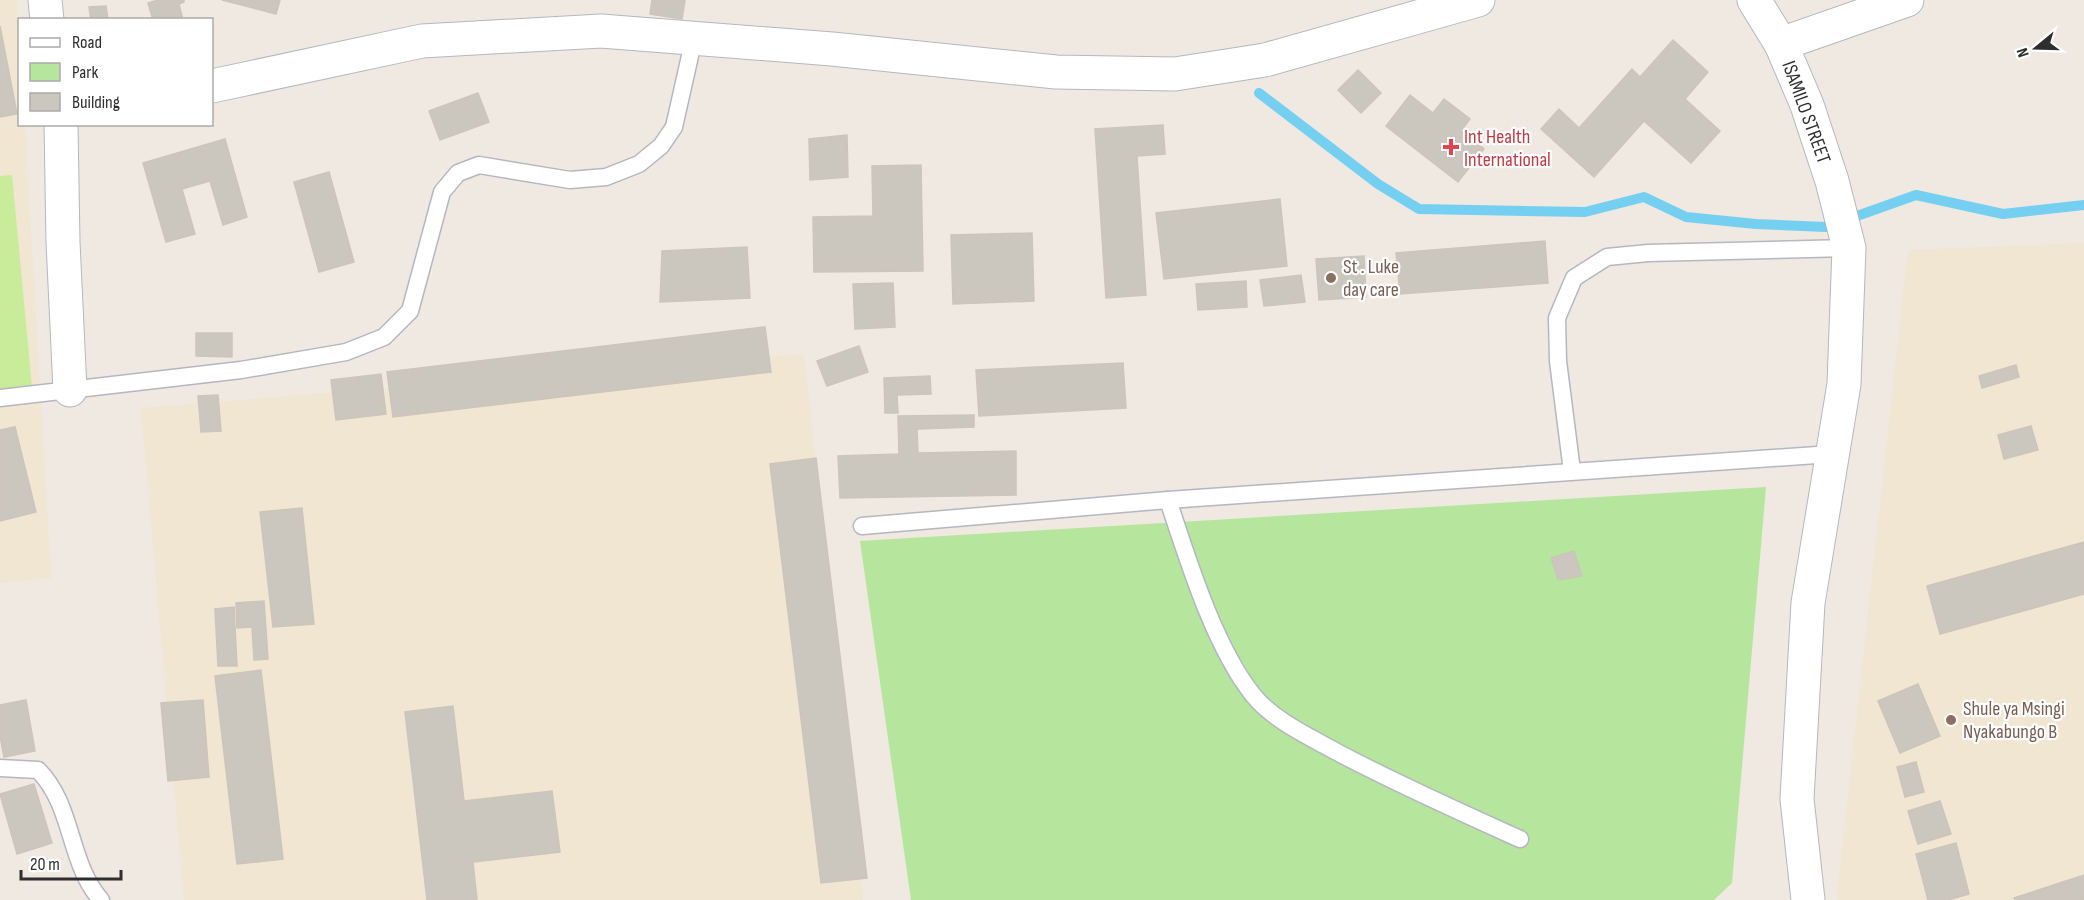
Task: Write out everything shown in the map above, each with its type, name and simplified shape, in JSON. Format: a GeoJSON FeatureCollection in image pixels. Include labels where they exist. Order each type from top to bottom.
{"type":"FeatureCollection","features":[{"type":"Feature","properties":{"kind":"street"},"geometry":{"type":"LineString","coordinates":[[45,0],[47,18]]}},
{"type":"Feature","properties":{"kind":"street"},"geometry":{"type":"LineString","coordinates":[[213,86],[422,41],[601,30],[832,49],[1056,72],[1175,74],[1265,60],[1478,0]]}},
{"type":"Feature","properties":{"kind":"street","name":"ISAMILO STREET"},"geometry":{"type":"LineString","coordinates":[[1754,0],[1781,44],[1807,105],[1832,181],[1849,248],[1844,384],[1808,603],[1797,799],[1808,900]]}},
{"type":"Feature","properties":{"kind":"street"},"geometry":{"type":"LineString","coordinates":[[1781,44],[1907,0]]}},
{"type":"Feature","properties":{"kind":"street"},"geometry":{"type":"LineString","coordinates":[[61,126],[70,390]]}},
{"type":"Feature","properties":{"kind":"lane"},"geometry":{"type":"LineString","coordinates":[[0,398],[264,366],[346,352],[384,337],[410,311],[442,192],[458,173],[479,165],[570,180],[606,177],[639,164],[662,146],[674,127],[694,38]]}},
{"type":"Feature","properties":{"kind":"lane"},"geometry":{"type":"LineString","coordinates":[[1572,471],[1558,361],[1557,318],[1574,278],[1607,257],[1648,253],[1849,248]]}},
{"type":"Feature","properties":{"kind":"lane"},"geometry":{"type":"LineString","coordinates":[[862,526],[1168,500],[1831,454]]}},
{"type":"Feature","properties":{"kind":"lane"},"geometry":{"type":"LineString","coordinates":[[1168,500],[1195,581],[1229,655],[1254,696],[1294,729],[1383,777],[1520,839]]}},
{"type":"Feature","properties":{"kind":"lane"},"geometry":{"type":"LineString","coordinates":[[0,768],[38,770],[50,782],[62,805],[85,879],[101,900]]}},
{"type":"Feature","properties":{"kind":"shaded area"},"geometry":{"type":"Polygon","coordinates":[[[0,0],[17,0],[18,126],[25,126],[51,578],[0,583],[0,0]]]}},
{"type":"Feature","properties":{"kind":"shaded area"},"geometry":{"type":"Polygon","coordinates":[[[2084,243],[2084,900],[1840,900],[1837,896],[1908,250],[2084,243]]]}},
{"type":"Feature","properties":{"kind":"shaded area"},"geometry":{"type":"Polygon","coordinates":[[[804,354],[863,900],[184,900],[141,408],[804,354]]]}},
{"type":"Feature","properties":{"kind":"green space"},"geometry":{"type":"Polygon","coordinates":[[[12,175],[32,387],[0,390],[0,176],[12,175]]]}},
{"type":"Feature","properties":{"kind":"green space"},"geometry":{"type":"Polygon","coordinates":[[[1766,487],[1732,883],[1714,900],[911,900],[860,541],[1766,487]]]}},
{"type":"Feature","properties":{"kind":"building"},"geometry":{"type":"Polygon","coordinates":[[[158,0],[184,0],[179,4],[182,18],[152,18],[148,3],[158,0]]]}},
{"type":"Feature","properties":{"kind":"building"},"geometry":{"type":"Polygon","coordinates":[[[222,0],[280,0],[276,14],[222,0]]]}},
{"type":"Feature","properties":{"kind":"building"},"geometry":{"type":"Polygon","coordinates":[[[652,0],[685,0],[682,19],[650,14],[652,0]]]}},
{"type":"Feature","properties":{"kind":"building"},"geometry":{"type":"Polygon","coordinates":[[[106,6],[108,18],[91,18],[89,7],[106,6]]]}},
{"type":"Feature","properties":{"kind":"building"},"geometry":{"type":"Polygon","coordinates":[[[0,26],[17,114],[0,117],[0,26]]]}},
{"type":"Feature","properties":{"kind":"building"},"geometry":{"type":"Polygon","coordinates":[[[1673,40],[1708,72],[1685,99],[1720,131],[1691,163],[1644,121],[1594,177],[1541,129],[1559,109],[1579,128],[1632,69],[1640,77],[1673,40]]]}},
{"type":"Feature","properties":{"kind":"building"},"geometry":{"type":"Polygon","coordinates":[[[1358,70],[1381,93],[1361,113],[1338,90],[1358,70]]]}},
{"type":"Feature","properties":{"kind":"building"},"geometry":{"type":"Polygon","coordinates":[[[478,93],[489,122],[440,140],[429,111],[478,93]]]}},
{"type":"Feature","properties":{"kind":"building"},"geometry":{"type":"Polygon","coordinates":[[[1410,95],[1433,113],[1444,99],[1470,119],[1461,131],[1484,149],[1458,182],[1386,126],[1410,95]]]}},
{"type":"Feature","properties":{"kind":"building"},"geometry":{"type":"Polygon","coordinates":[[[1163,125],[1165,154],[1137,156],[1146,295],[1106,298],[1095,129],[1163,125]]]}},
{"type":"Feature","properties":{"kind":"building"},"geometry":{"type":"Polygon","coordinates":[[[847,135],[848,177],[810,180],[809,139],[847,135]]]}},
{"type":"Feature","properties":{"kind":"building"},"geometry":{"type":"Polygon","coordinates":[[[225,139],[247,217],[223,225],[210,181],[182,189],[195,234],[166,242],[143,163],[225,139]]]}},
{"type":"Feature","properties":{"kind":"building"},"geometry":{"type":"Polygon","coordinates":[[[921,165],[923,271],[814,272],[813,217],[873,216],[872,166],[921,165]]]}},
{"type":"Feature","properties":{"kind":"building"},"geometry":{"type":"Polygon","coordinates":[[[329,172],[354,262],[319,272],[294,182],[329,172]]]}},
{"type":"Feature","properties":{"kind":"building"},"geometry":{"type":"Polygon","coordinates":[[[1280,199],[1287,266],[1164,279],[1156,213],[1280,199]]]}},
{"type":"Feature","properties":{"kind":"building"},"geometry":{"type":"Polygon","coordinates":[[[1032,233],[1034,301],[953,304],[951,235],[1032,233]]]}},
{"type":"Feature","properties":{"kind":"building"},"geometry":{"type":"Polygon","coordinates":[[[1545,241],[1548,283],[1400,294],[1396,253],[1545,241]]]}},
{"type":"Feature","properties":{"kind":"building"},"geometry":{"type":"Polygon","coordinates":[[[747,247],[750,298],[660,302],[662,251],[747,247]]]}},
{"type":"Feature","properties":{"kind":"building"},"geometry":{"type":"Polygon","coordinates":[[[1364,256],[1366,297],[1319,300],[1316,259],[1364,256]]]}},
{"type":"Feature","properties":{"kind":"building"},"geometry":{"type":"Polygon","coordinates":[[[1301,275],[1305,302],[1264,306],[1260,280],[1301,275]]]}},
{"type":"Feature","properties":{"kind":"building"},"geometry":{"type":"Polygon","coordinates":[[[1246,281],[1247,307],[1198,310],[1196,284],[1246,281]]]}},
{"type":"Feature","properties":{"kind":"building"},"geometry":{"type":"Polygon","coordinates":[[[893,283],[895,327],[855,329],[853,284],[893,283]]]}},
{"type":"Feature","properties":{"kind":"building"},"geometry":{"type":"Polygon","coordinates":[[[765,327],[771,372],[393,417],[387,372],[765,327]]]}},
{"type":"Feature","properties":{"kind":"building"},"geometry":{"type":"Polygon","coordinates":[[[196,333],[232,333],[232,357],[196,356],[196,333]]]}},
{"type":"Feature","properties":{"kind":"building"},"geometry":{"type":"Polygon","coordinates":[[[859,346],[868,372],[827,386],[817,361],[859,346]]]}},
{"type":"Feature","properties":{"kind":"building"},"geometry":{"type":"Polygon","coordinates":[[[1123,363],[1126,408],[979,416],[976,370],[1123,363]]]}},
{"type":"Feature","properties":{"kind":"building"},"geometry":{"type":"Polygon","coordinates":[[[2016,365],[2019,377],[1982,388],[1979,376],[2016,365]]]}},
{"type":"Feature","properties":{"kind":"building"},"geometry":{"type":"Polygon","coordinates":[[[381,374],[386,414],[336,420],[331,380],[381,374]]]}},
{"type":"Feature","properties":{"kind":"building"},"geometry":{"type":"Polygon","coordinates":[[[930,376],[931,394],[897,395],[898,413],[885,413],[884,378],[930,376]]]}},
{"type":"Feature","properties":{"kind":"building"},"geometry":{"type":"Polygon","coordinates":[[[218,395],[221,431],[201,432],[198,396],[218,395]]]}},
{"type":"Feature","properties":{"kind":"building"},"geometry":{"type":"Polygon","coordinates":[[[974,415],[974,427],[917,429],[918,453],[1016,451],[1016,495],[840,498],[838,456],[899,454],[898,416],[974,415]]]}},
{"type":"Feature","properties":{"kind":"building"},"geometry":{"type":"Polygon","coordinates":[[[2031,426],[2038,450],[2004,459],[1998,435],[2031,426]]]}},
{"type":"Feature","properties":{"kind":"building"},"geometry":{"type":"Polygon","coordinates":[[[15,427],[36,512],[0,521],[0,430],[15,427]]]}},
{"type":"Feature","properties":{"kind":"building"},"geometry":{"type":"Polygon","coordinates":[[[816,458],[867,878],[821,883],[770,464],[816,458]]]}},
{"type":"Feature","properties":{"kind":"building"},"geometry":{"type":"Polygon","coordinates":[[[302,508],[314,624],[273,627],[260,512],[302,508]]]}},
{"type":"Feature","properties":{"kind":"building"},"geometry":{"type":"Polygon","coordinates":[[[2084,542],[2084,594],[1940,634],[1927,586],[2084,542]]]}},
{"type":"Feature","properties":{"kind":"building"},"geometry":{"type":"Polygon","coordinates":[[[1574,551],[1582,576],[1558,580],[1551,558],[1574,551]]]}},
{"type":"Feature","properties":{"kind":"building"},"geometry":{"type":"Polygon","coordinates":[[[264,601],[268,659],[254,660],[252,627],[237,628],[236,603],[264,601]]]}},
{"type":"Feature","properties":{"kind":"building"},"geometry":{"type":"Polygon","coordinates":[[[234,607],[237,666],[218,666],[215,609],[234,607]]]}},
{"type":"Feature","properties":{"kind":"building"},"geometry":{"type":"Polygon","coordinates":[[[261,670],[283,859],[237,864],[215,676],[261,670]]]}},
{"type":"Feature","properties":{"kind":"building"},"geometry":{"type":"Polygon","coordinates":[[[1918,684],[1940,736],[1900,753],[1878,701],[1918,684]]]}},
{"type":"Feature","properties":{"kind":"building"},"geometry":{"type":"Polygon","coordinates":[[[26,700],[35,751],[4,757],[0,736],[0,705],[26,700]]]}},
{"type":"Feature","properties":{"kind":"building"},"geometry":{"type":"Polygon","coordinates":[[[203,700],[209,777],[168,781],[161,703],[203,700]]]}},
{"type":"Feature","properties":{"kind":"building"},"geometry":{"type":"Polygon","coordinates":[[[453,706],[464,801],[552,791],[560,852],[473,862],[477,900],[427,900],[405,712],[453,706]]]}},
{"type":"Feature","properties":{"kind":"building"},"geometry":{"type":"Polygon","coordinates":[[[1916,762],[1924,792],[1905,797],[1897,767],[1916,762]]]}},
{"type":"Feature","properties":{"kind":"building"},"geometry":{"type":"Polygon","coordinates":[[[34,784],[52,843],[17,854],[0,794],[34,784]]]}},
{"type":"Feature","properties":{"kind":"building"},"geometry":{"type":"Polygon","coordinates":[[[1940,801],[1951,834],[1918,844],[1908,811],[1940,801]]]}},
{"type":"Feature","properties":{"kind":"building"},"geometry":{"type":"Polygon","coordinates":[[[1956,843],[1969,894],[1948,900],[1928,900],[1916,854],[1956,843]]]}},
{"type":"Feature","properties":{"kind":"building"},"geometry":{"type":"Polygon","coordinates":[[[2084,875],[2084,900],[2015,900],[2014,898],[2084,875]]]}},
{"type":"Feature","properties":{"kind":"waterway"},"geometry":{"type":"LineString","coordinates":[[1259,93],[1378,184],[1419,209],[1585,212],[1644,197],[1686,217],[1756,224],[1826,227],[1916,195],[2003,214],[2084,205]]}},
{"type":"Feature","properties":{"kind":"place","name":"Int Health International"},"geometry":{"type":"Point","coordinates":[1451,147]}},
{"type":"Feature","properties":{"kind":"place","name":"St . Luke day care"},"geometry":{"type":"Point","coordinates":[1331,278]}},
{"type":"Feature","properties":{"kind":"place","name":"Shule ya Msingi Nyakabungo B"},"geometry":{"type":"Point","coordinates":[1951,720]}}]}
